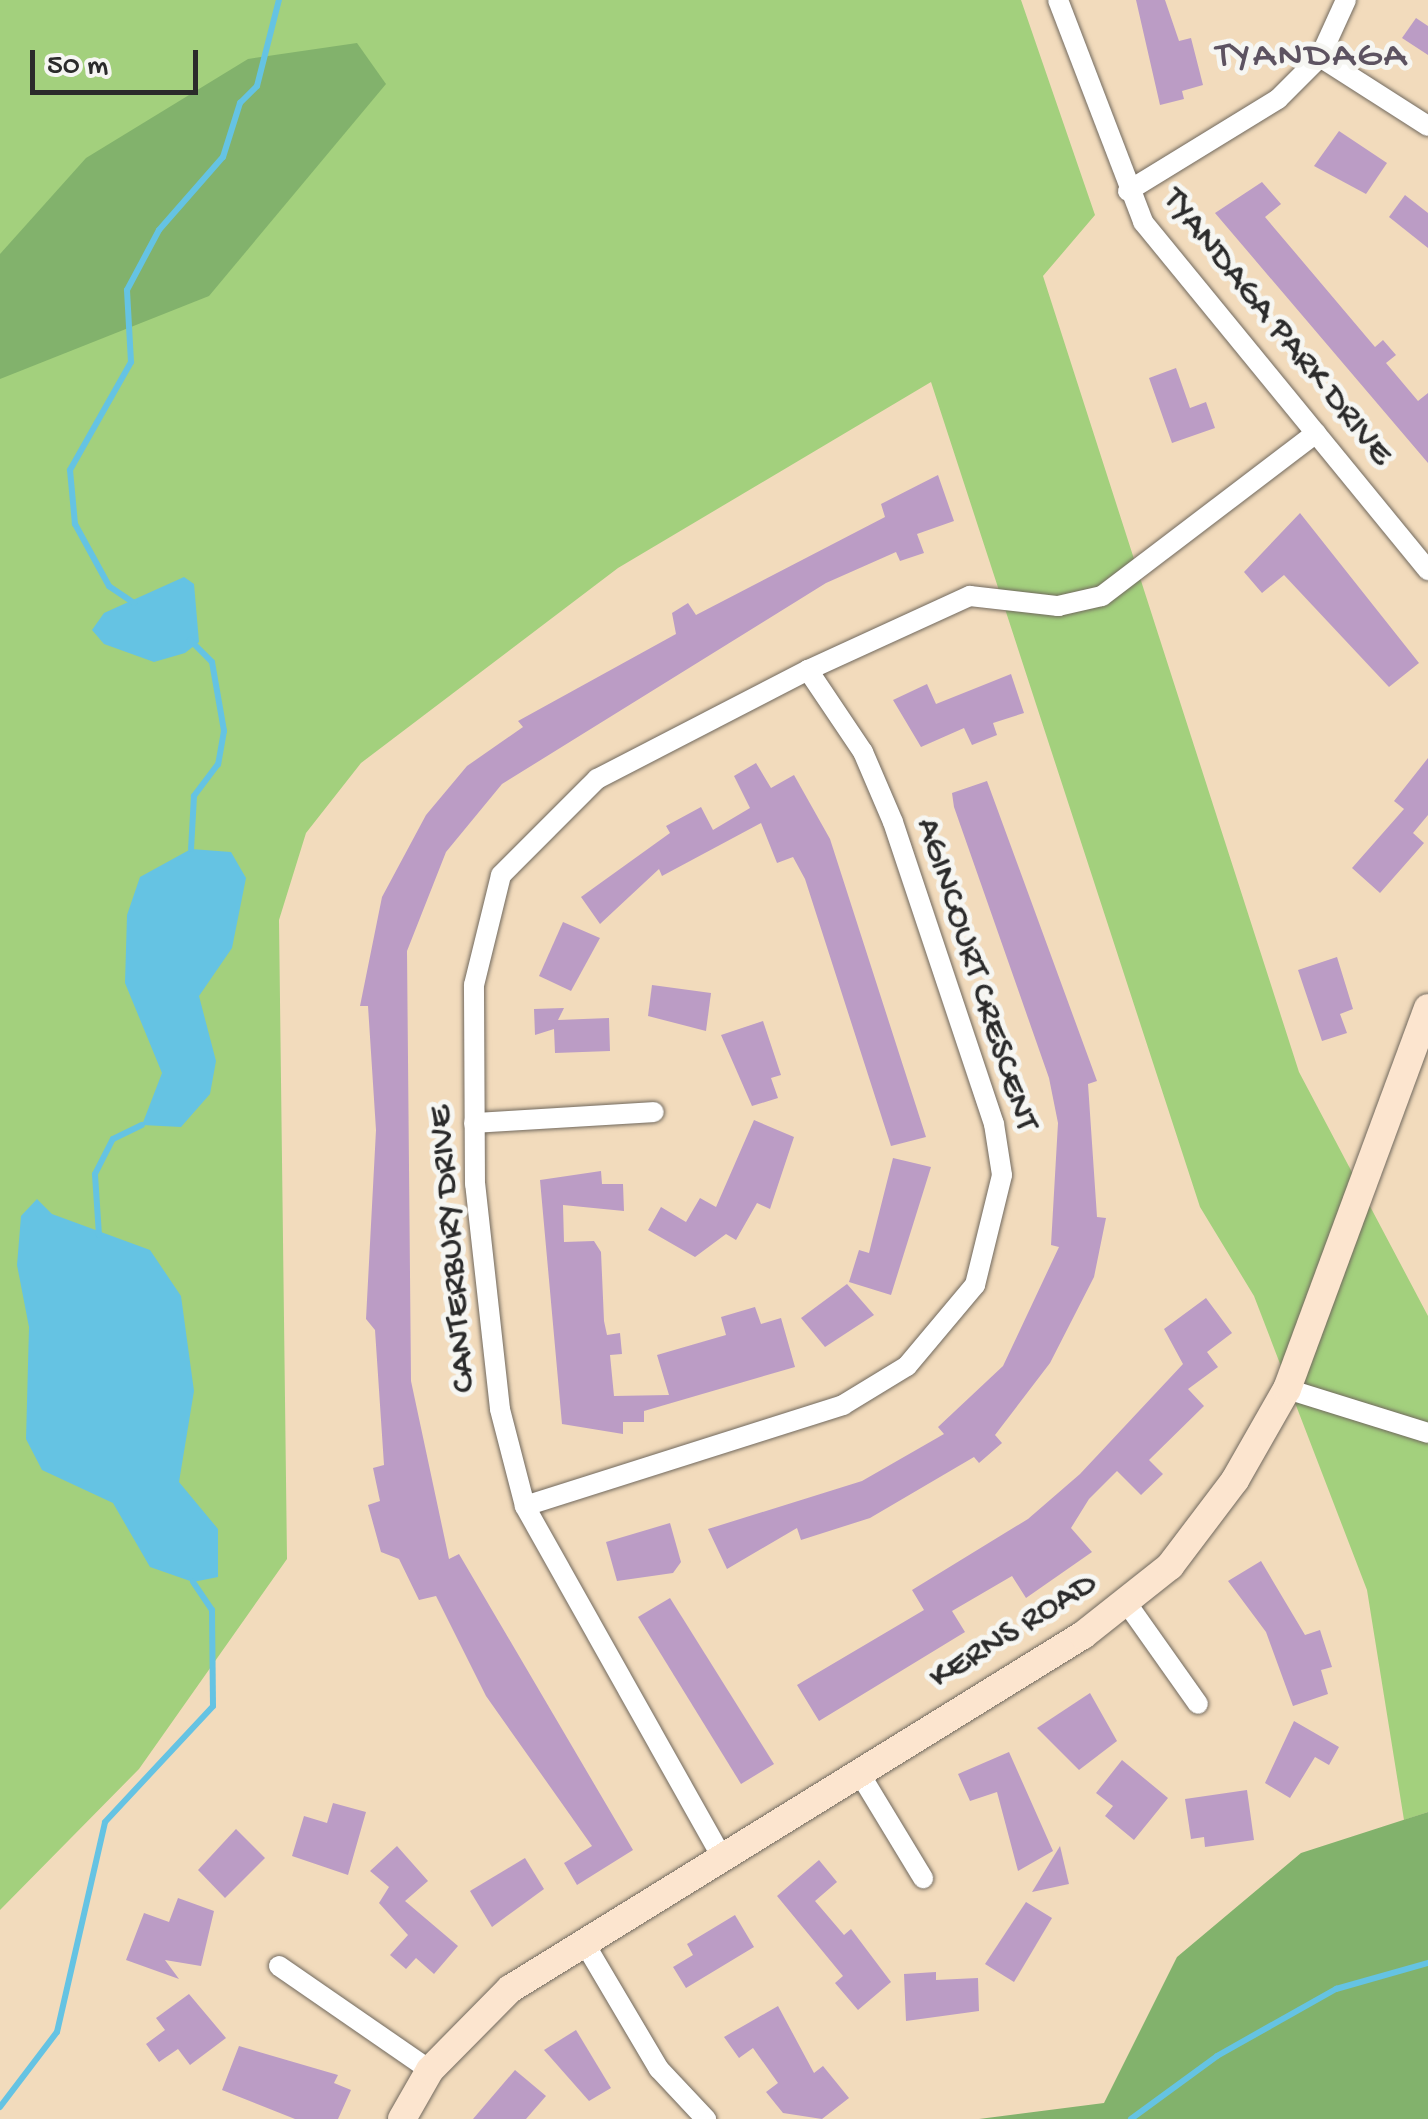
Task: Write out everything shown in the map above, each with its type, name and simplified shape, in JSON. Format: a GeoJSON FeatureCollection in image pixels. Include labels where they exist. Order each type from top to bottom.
{"type":"FeatureCollection","features":[{"type":"Feature","properties":{"kind":"street","name":"TYANDAGA PARK DRIVE"},"geometry":{"type":"LineString","coordinates":[[1058,0],[1128,192],[1166,254],[1428,570]]}},
{"type":"Feature","properties":{"kind":"street"},"geometry":{"type":"LineString","coordinates":[[1128,192],[1278,99],[1320,57],[1346,0]]}},
{"type":"Feature","properties":{"kind":"street"},"geometry":{"type":"LineString","coordinates":[[1320,57],[1428,126]]}},
{"type":"Feature","properties":{"kind":"street","name":"CANTERBURY DRIVE"},"geometry":{"type":"LineString","coordinates":[[724,1861],[525,1506],[500,1408],[474,1123],[474,985],[501,875],[597,779],[808,670],[970,596],[1058,606],[1102,596],[1316,432]]}},
{"type":"Feature","properties":{"kind":"street","name":"AGINCOURT CRESCENT"},"geometry":{"type":"LineString","coordinates":[[525,1506],[843,1406],[906,1366],[974,1285],[1002,1174],[994,1124],[893,822],[863,752],[808,670]]}},
{"type":"Feature","properties":{"kind":"street","name":"KERNS ROAD"},"geometry":{"type":"LineString","coordinates":[[402,2119],[430,2070],[510,1989],[724,1861],[1128,1605],[1235,1480],[1287,1389],[1428,1008]]}},
{"type":"Feature","properties":{"kind":"street"},"geometry":{"type":"LineString","coordinates":[[474,1123],[654,1112]]}},
{"type":"Feature","properties":{"kind":"street"},"geometry":{"type":"LineString","coordinates":[[1287,1389],[1428,1433]]}},
{"type":"Feature","properties":{"kind":"street"},"geometry":{"type":"LineString","coordinates":[[1128,1605],[1198,1704]]}},
{"type":"Feature","properties":{"kind":"street"},"geometry":{"type":"LineString","coordinates":[[860,1774],[923,1878]]}},
{"type":"Feature","properties":{"kind":"street"},"geometry":{"type":"LineString","coordinates":[[584,1944],[660,2069],[706,2119]]}},
{"type":"Feature","properties":{"kind":"street"},"geometry":{"type":"LineString","coordinates":[[279,1966],[430,2070]]}},
{"type":"Feature","properties":{"kind":"green space"},"geometry":{"type":"Polygon","coordinates":[[[0,0],[1021,0],[1095,215],[1043,276],[1299,1072],[1428,1316],[1428,1812],[1404,1820],[1367,1590],[1254,1296],[1200,1207],[931,382],[618,568],[361,763],[306,833],[279,920],[287,1559],[139,1769],[0,1910],[0,0]]]}},
{"type":"Feature","properties":{"kind":"green space"},"geometry":{"type":"Polygon","coordinates":[[[357,43],[386,84],[209,296],[0,379],[0,254],[86,158],[248,59],[357,43]]]}},
{"type":"Feature","properties":{"kind":"green space"},"geometry":{"type":"Polygon","coordinates":[[[1428,1812],[1428,2119],[979,2119],[1104,2103],[1177,1957],[1301,1853],[1428,1812]]]}},
{"type":"Feature","properties":{"kind":"water"},"geometry":{"type":"Polygon","coordinates":[[[184,577],[194,584],[199,642],[185,653],[154,662],[104,644],[92,630],[104,613],[184,577]]]}},
{"type":"Feature","properties":{"kind":"water"},"geometry":{"type":"Polygon","coordinates":[[[191,849],[231,852],[246,878],[232,948],[199,996],[216,1061],[210,1094],[181,1127],[142,1125],[162,1073],[125,983],[127,915],[140,877],[191,849]]]}},
{"type":"Feature","properties":{"kind":"water"},"geometry":{"type":"Polygon","coordinates":[[[37,1199],[52,1214],[150,1250],[181,1296],[194,1391],[179,1482],[218,1529],[218,1577],[193,1582],[150,1567],[113,1503],[42,1470],[26,1439],[29,1327],[17,1265],[21,1216],[37,1199]]]}},
{"type":"Feature","properties":{"kind":"building"},"geometry":{"type":"Polygon","coordinates":[[[1136,0],[1165,0],[1179,41],[1191,38],[1203,85],[1182,91],[1184,99],[1160,105],[1136,0]]]}},
{"type":"Feature","properties":{"kind":"building"},"geometry":{"type":"Polygon","coordinates":[[[1416,18],[1428,26],[1428,55],[1402,38],[1416,18]]]}},
{"type":"Feature","properties":{"kind":"building"},"geometry":{"type":"Polygon","coordinates":[[[1339,131],[1387,163],[1366,194],[1314,166],[1339,131]]]}},
{"type":"Feature","properties":{"kind":"building"},"geometry":{"type":"Polygon","coordinates":[[[1262,182],[1281,204],[1265,217],[1375,347],[1383,340],[1396,355],[1386,363],[1418,401],[1428,393],[1428,463],[1215,213],[1262,182]]]}},
{"type":"Feature","properties":{"kind":"building"},"geometry":{"type":"Polygon","coordinates":[[[1405,195],[1428,213],[1428,248],[1389,217],[1405,195]]]}},
{"type":"Feature","properties":{"kind":"building"},"geometry":{"type":"Polygon","coordinates":[[[1176,368],[1190,408],[1206,402],[1215,428],[1172,443],[1149,378],[1176,368]]]}},
{"type":"Feature","properties":{"kind":"building"},"geometry":{"type":"Polygon","coordinates":[[[938,475],[954,521],[917,534],[924,553],[900,561],[896,552],[826,583],[502,784],[446,852],[407,951],[411,1381],[449,1559],[459,1554],[633,1850],[577,1885],[564,1863],[592,1846],[486,1696],[436,1596],[419,1600],[399,1559],[381,1552],[368,1505],[380,1501],[373,1468],[384,1465],[375,1330],[366,1319],[376,1130],[368,1006],[360,1006],[382,897],[426,815],[467,766],[523,727],[518,721],[676,634],[672,613],[688,603],[696,615],[885,517],[881,504],[938,475]]]}},
{"type":"Feature","properties":{"kind":"building"},"geometry":{"type":"Polygon","coordinates":[[[1300,513],[1419,663],[1389,687],[1284,575],[1262,593],[1244,572],[1300,513]]]}},
{"type":"Feature","properties":{"kind":"building"},"geometry":{"type":"Polygon","coordinates":[[[1011,674],[1024,713],[993,723],[997,735],[972,745],[964,728],[921,747],[893,700],[927,684],[936,704],[1011,674]]]}},
{"type":"Feature","properties":{"kind":"building"},"geometry":{"type":"Polygon","coordinates":[[[1428,758],[1428,815],[1413,833],[1424,843],[1380,893],[1352,868],[1404,809],[1394,801],[1428,758]]]}},
{"type":"Feature","properties":{"kind":"building"},"geometry":{"type":"Polygon","coordinates":[[[756,763],[771,788],[794,775],[830,839],[926,1137],[891,1146],[805,879],[793,857],[777,863],[761,823],[662,876],[659,869],[600,924],[581,897],[670,833],[666,826],[701,807],[713,830],[750,808],[734,776],[756,763]]]}},
{"type":"Feature","properties":{"kind":"building"},"geometry":{"type":"Polygon","coordinates":[[[987,781],[1097,1081],[1088,1084],[1097,1217],[1106,1218],[1094,1277],[1050,1363],[995,1435],[1002,1443],[979,1463],[974,1457],[870,1518],[801,1540],[797,1528],[727,1569],[708,1529],[862,1481],[944,1434],[938,1427],[1003,1366],[1059,1247],[1051,1245],[1058,1123],[1049,1078],[954,807],[952,793],[987,781]]]}},
{"type":"Feature","properties":{"kind":"building"},"geometry":{"type":"Polygon","coordinates":[[[563,922],[600,938],[571,991],[539,976],[563,922]]]}},
{"type":"Feature","properties":{"kind":"building"},"geometry":{"type":"Polygon","coordinates":[[[1337,957],[1353,1009],[1340,1014],[1347,1033],[1322,1041],[1298,970],[1337,957]]]}},
{"type":"Feature","properties":{"kind":"building"},"geometry":{"type":"Polygon","coordinates":[[[652,985],[711,993],[706,1031],[648,1016],[652,985]]]}},
{"type":"Feature","properties":{"kind":"building"},"geometry":{"type":"Polygon","coordinates":[[[564,1008],[558,1020],[609,1018],[610,1051],[555,1053],[554,1029],[535,1035],[534,1009],[564,1008]]]}},
{"type":"Feature","properties":{"kind":"building"},"geometry":{"type":"Polygon","coordinates":[[[763,1021],[781,1075],[771,1078],[778,1098],[752,1106],[721,1035],[763,1021]]]}},
{"type":"Feature","properties":{"kind":"building"},"geometry":{"type":"Polygon","coordinates":[[[754,1120],[794,1137],[770,1209],[757,1203],[736,1240],[726,1234],[695,1257],[648,1230],[661,1207],[686,1222],[700,1198],[716,1207],[754,1120]]]}},
{"type":"Feature","properties":{"kind":"building"},"geometry":{"type":"Polygon","coordinates":[[[893,1158],[931,1167],[891,1295],[849,1282],[859,1250],[869,1253],[893,1158]]]}},
{"type":"Feature","properties":{"kind":"building"},"geometry":{"type":"Polygon","coordinates":[[[601,1171],[602,1184],[623,1184],[624,1211],[563,1205],[564,1242],[594,1241],[601,1252],[604,1321],[607,1335],[620,1333],[622,1354],[610,1355],[614,1396],[669,1395],[657,1355],[726,1335],[721,1317],[755,1307],[761,1324],[781,1318],[795,1367],[644,1411],[644,1422],[623,1422],[623,1434],[562,1424],[540,1180],[601,1171]]]}},
{"type":"Feature","properties":{"kind":"building"},"geometry":{"type":"Polygon","coordinates":[[[847,1284],[874,1315],[825,1347],[801,1318],[847,1284]]]}},
{"type":"Feature","properties":{"kind":"building"},"geometry":{"type":"Polygon","coordinates":[[[1206,1298],[1232,1333],[1207,1352],[1218,1367],[1188,1389],[1204,1406],[1149,1460],[1163,1474],[1141,1495],[1117,1471],[1089,1499],[1071,1528],[1092,1552],[1026,1598],[1012,1576],[952,1611],[965,1632],[819,1721],[797,1685],[924,1610],[912,1590],[1028,1519],[1080,1474],[1183,1364],[1164,1329],[1206,1298]]]}},
{"type":"Feature","properties":{"kind":"building"},"geometry":{"type":"Polygon","coordinates":[[[670,1523],[681,1562],[673,1573],[617,1581],[606,1542],[670,1523]]]}},
{"type":"Feature","properties":{"kind":"building"},"geometry":{"type":"Polygon","coordinates":[[[1261,1561],[1305,1635],[1320,1630],[1332,1667],[1321,1670],[1328,1694],[1293,1706],[1266,1632],[1228,1581],[1261,1561]]]}},
{"type":"Feature","properties":{"kind":"building"},"geometry":{"type":"Polygon","coordinates":[[[670,1598],[774,1764],[741,1784],[638,1617],[670,1598]]]}},
{"type":"Feature","properties":{"kind":"building"},"geometry":{"type":"Polygon","coordinates":[[[1090,1693],[1117,1741],[1079,1770],[1037,1728],[1090,1693]]]}},
{"type":"Feature","properties":{"kind":"building"},"geometry":{"type":"Polygon","coordinates":[[[1294,1721],[1339,1747],[1329,1765],[1315,1757],[1290,1798],[1265,1783],[1294,1721]]]}},
{"type":"Feature","properties":{"kind":"building"},"geometry":{"type":"Polygon","coordinates":[[[1009,1752],[1053,1851],[1018,1871],[997,1792],[970,1801],[958,1774],[1009,1752]]]}},
{"type":"Feature","properties":{"kind":"building"},"geometry":{"type":"Polygon","coordinates":[[[1122,1760],[1168,1798],[1134,1840],[1105,1816],[1113,1806],[1096,1793],[1122,1760]]]}},
{"type":"Feature","properties":{"kind":"building"},"geometry":{"type":"Polygon","coordinates":[[[1247,1790],[1254,1840],[1205,1847],[1204,1837],[1191,1839],[1185,1799],[1247,1790]]]}},
{"type":"Feature","properties":{"kind":"building"},"geometry":{"type":"Polygon","coordinates":[[[333,1803],[366,1812],[348,1875],[292,1856],[304,1816],[327,1823],[333,1803]]]}},
{"type":"Feature","properties":{"kind":"building"},"geometry":{"type":"Polygon","coordinates":[[[236,1829],[265,1858],[225,1898],[198,1870],[236,1829]]]}},
{"type":"Feature","properties":{"kind":"building"},"geometry":{"type":"Polygon","coordinates":[[[397,1846],[428,1881],[405,1901],[458,1946],[434,1974],[416,1958],[406,1969],[390,1955],[408,1935],[379,1903],[389,1887],[370,1871],[397,1846]]]}},
{"type":"Feature","properties":{"kind":"building"},"geometry":{"type":"Polygon","coordinates":[[[1060,1846],[1069,1884],[1032,1892],[1060,1846]]]}},
{"type":"Feature","properties":{"kind":"building"},"geometry":{"type":"Polygon","coordinates":[[[525,1858],[544,1889],[492,1927],[470,1891],[525,1858]]]}},
{"type":"Feature","properties":{"kind":"building"},"geometry":{"type":"Polygon","coordinates":[[[819,1860],[837,1882],[815,1901],[844,1935],[851,1929],[891,1982],[858,2010],[835,1983],[843,1976],[777,1896],[819,1860]]]}},
{"type":"Feature","properties":{"kind":"building"},"geometry":{"type":"Polygon","coordinates":[[[178,1898],[214,1911],[201,1966],[165,1960],[179,1979],[126,1960],[144,1913],[169,1922],[178,1898]]]}},
{"type":"Feature","properties":{"kind":"building"},"geometry":{"type":"Polygon","coordinates":[[[1026,1902],[1052,1918],[1014,1982],[985,1964],[1026,1902]]]}},
{"type":"Feature","properties":{"kind":"building"},"geometry":{"type":"Polygon","coordinates":[[[735,1915],[754,1947],[686,1988],[673,1967],[693,1955],[687,1944],[735,1915]]]}},
{"type":"Feature","properties":{"kind":"building"},"geometry":{"type":"Polygon","coordinates":[[[936,1972],[936,1980],[978,1978],[979,2011],[906,2021],[904,1974],[936,1972]]]}},
{"type":"Feature","properties":{"kind":"building"},"geometry":{"type":"Polygon","coordinates":[[[189,1994],[226,2038],[190,2065],[178,2049],[159,2062],[146,2044],[165,2030],[156,2018],[189,1994]]]}},
{"type":"Feature","properties":{"kind":"building"},"geometry":{"type":"Polygon","coordinates":[[[778,2006],[814,2073],[823,2066],[849,2098],[822,2119],[783,2113],[766,2092],[778,2083],[753,2048],[739,2058],[724,2037],[778,2006]]]}},
{"type":"Feature","properties":{"kind":"building"},"geometry":{"type":"Polygon","coordinates":[[[576,2030],[611,2088],[589,2101],[544,2050],[576,2030]]]}},
{"type":"Feature","properties":{"kind":"building"},"geometry":{"type":"Polygon","coordinates":[[[239,2046],[338,2075],[334,2083],[351,2090],[338,2119],[295,2119],[222,2090],[239,2046]]]}},
{"type":"Feature","properties":{"kind":"building"},"geometry":{"type":"Polygon","coordinates":[[[515,2070],[546,2096],[526,2119],[473,2119],[515,2070]]]}},
{"type":"Feature","properties":{"kind":"waterway"},"geometry":{"type":"LineString","coordinates":[[134,603],[109,586],[75,524],[70,470],[131,362],[127,290],[159,230],[223,157],[240,103],[257,86],[279,0]]}},
{"type":"Feature","properties":{"kind":"waterway"},"geometry":{"type":"LineString","coordinates":[[190,640],[212,662],[224,731],[218,764],[194,796],[191,849]]}},
{"type":"Feature","properties":{"kind":"waterway"},"geometry":{"type":"LineString","coordinates":[[99,1235],[95,1174],[113,1139],[142,1125]]}},
{"type":"Feature","properties":{"kind":"waterway"},"geometry":{"type":"LineString","coordinates":[[0,2107],[57,2032],[105,1822],[213,1706],[212,1610],[193,1582]]}},
{"type":"Feature","properties":{"kind":"waterway"},"geometry":{"type":"LineString","coordinates":[[1131,2119],[1217,2056],[1336,1989],[1428,1963]]}},
{"type":"Feature","properties":{"kind":"district","name":"TYANDAGA"},"geometry":{"type":"Point","coordinates":[1312,58]}}]}
